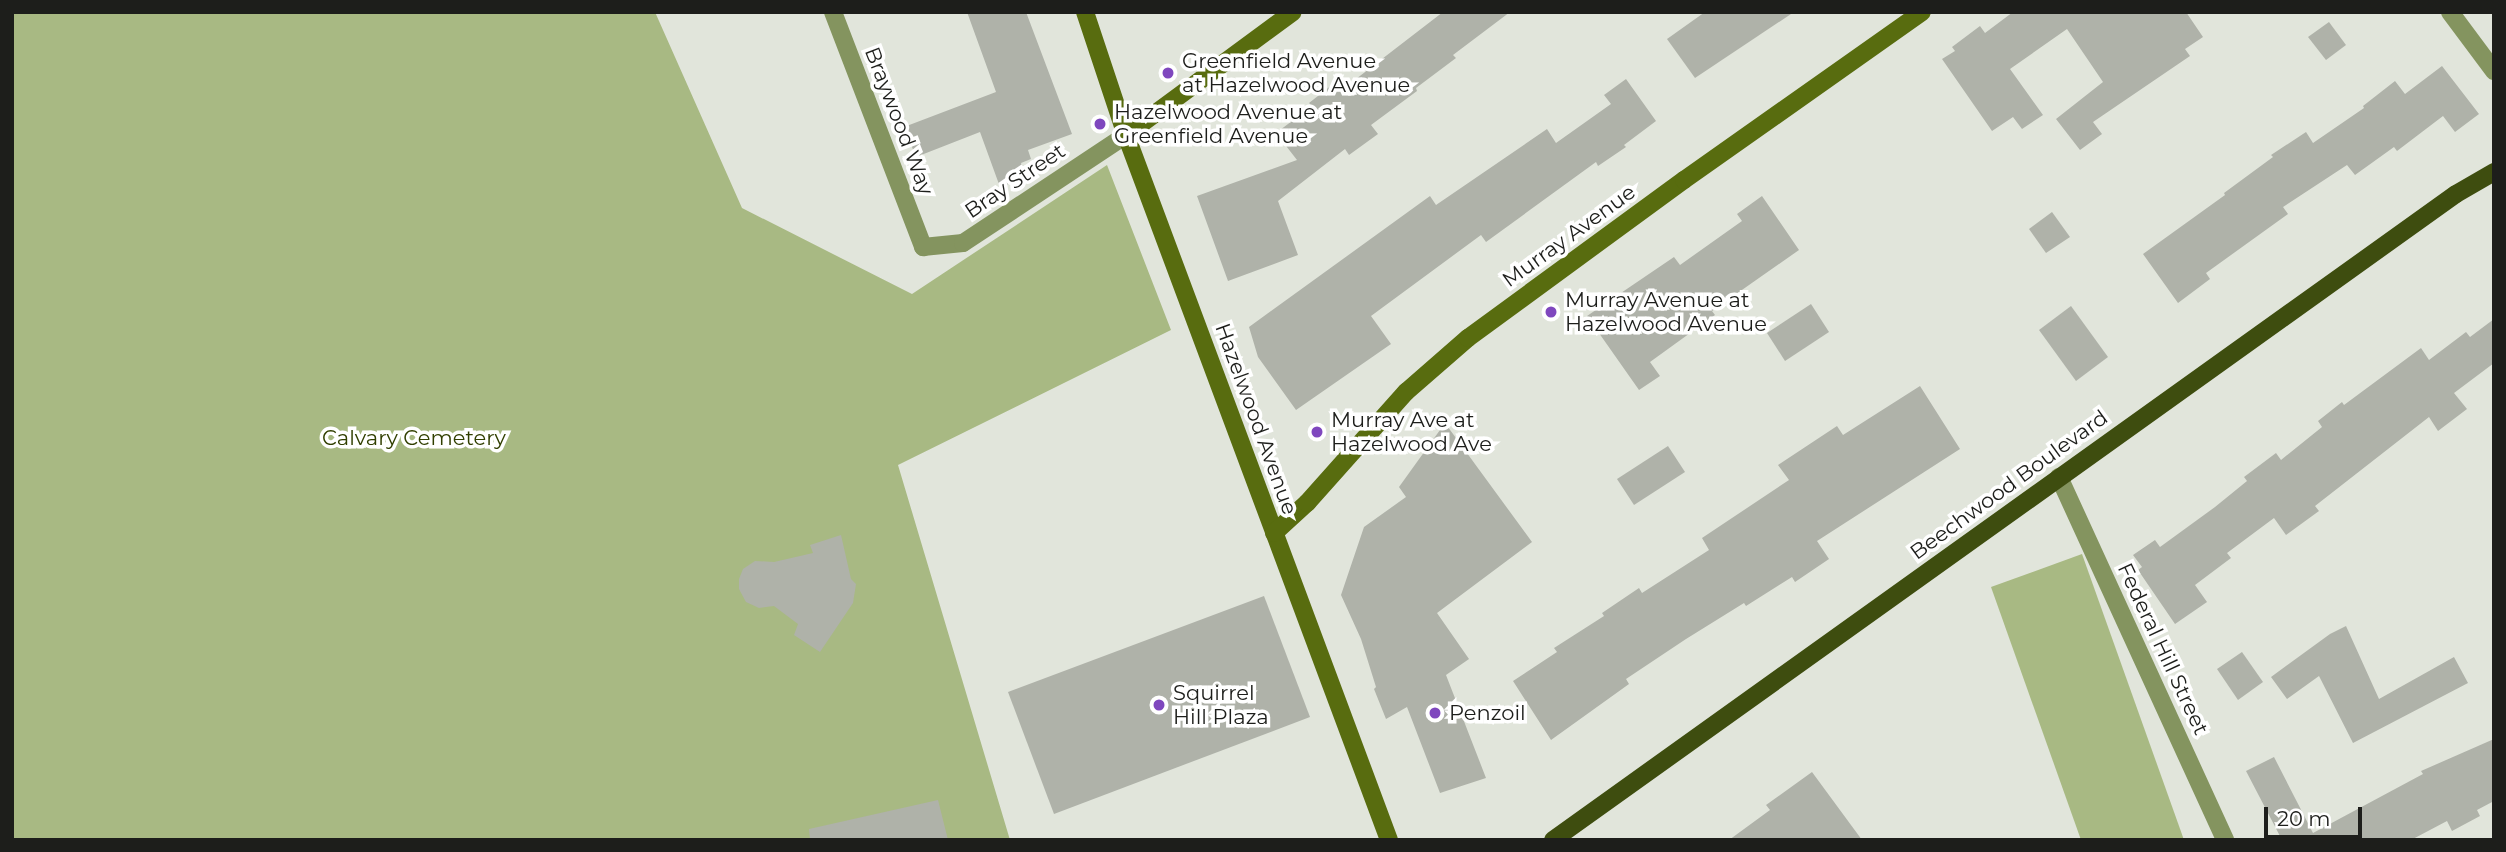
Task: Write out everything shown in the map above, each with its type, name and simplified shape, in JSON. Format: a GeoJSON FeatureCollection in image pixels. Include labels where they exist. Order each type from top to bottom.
{"type":"FeatureCollection","features":[{"type":"Feature","properties":{"kind":"main road","name":"Hazelwood Avenue"},"geometry":{"type":"LineString","coordinates":[[1085,12],[1126,135],[1388,840]]}},
{"type":"Feature","properties":{"kind":"main road"},"geometry":{"type":"LineString","coordinates":[[1126,135],[1293,12]]}},
{"type":"Feature","properties":{"kind":"main road","name":"Murray Avenue"},"geometry":{"type":"LineString","coordinates":[[1274,533],[1307,503],[1406,392],[1468,338],[1673,188],[1922,12]]}},
{"type":"Feature","properties":{"kind":"main road","name":"Beechwood Boulevard"},"geometry":{"type":"LineString","coordinates":[[1553,840],[2456,194],[2494,172]]}},
{"type":"Feature","properties":{"kind":"street","name":"Braywood Way"},"geometry":{"type":"LineString","coordinates":[[833,12],[923,247]]}},
{"type":"Feature","properties":{"kind":"street"},"geometry":{"type":"LineString","coordinates":[[2450,12],[2494,71]]}},
{"type":"Feature","properties":{"kind":"street","name":"Bray Street"},"geometry":{"type":"LineString","coordinates":[[923,247],[963,243],[1126,135]]}},
{"type":"Feature","properties":{"kind":"street","name":"Federal Hill Street"},"geometry":{"type":"LineString","coordinates":[[2059,477],[2225,840]]}},
{"type":"Feature","properties":{"kind":"green space","name":"Calvary Cemetery"},"geometry":{"type":"Polygon","coordinates":[[[12,12],[655,12],[742,208],[912,294],[1107,165],[1171,330],[898,465],[1010,840],[12,840],[12,12]]]}},
{"type":"Feature","properties":{"kind":"green space"},"geometry":{"type":"Polygon","coordinates":[[[2082,554],[2184,840],[2081,840],[1991,587],[2082,554]]]}},
{"type":"Feature","properties":{"kind":"building"},"geometry":{"type":"Polygon","coordinates":[[[967,12],[1026,12],[1072,134],[1028,150],[1031,159],[1021,163],[1026,178],[1000,187],[980,132],[916,157],[904,127],[996,92],[967,12]]]}},
{"type":"Feature","properties":{"kind":"building"},"geometry":{"type":"Polygon","coordinates":[[[1443,12],[1510,12],[1453,55],[1456,58],[1416,88],[1417,91],[1371,125],[1378,134],[1349,155],[1345,149],[1278,201],[1298,255],[1228,281],[1197,196],[1297,160],[1276,133],[1312,106],[1309,103],[1337,81],[1343,89],[1443,12]]]}},
{"type":"Feature","properties":{"kind":"building"},"geometry":{"type":"Polygon","coordinates":[[[1705,12],[1794,12],[1695,78],[1667,39],[1705,12]]]}},
{"type":"Feature","properties":{"kind":"building"},"geometry":{"type":"Polygon","coordinates":[[[2013,12],[2186,12],[2203,37],[2185,49],[2190,56],[2093,122],[2102,134],[2080,150],[2056,119],[2103,82],[2067,29],[2010,69],[2043,115],[2022,129],[2013,117],[1992,131],[1942,59],[1955,51],[1952,47],[1980,26],[1985,33],[2013,12]]]}},
{"type":"Feature","properties":{"kind":"building"},"geometry":{"type":"Polygon","coordinates":[[[2329,22],[2346,45],[2326,60],[2308,37],[2329,22]]]}},
{"type":"Feature","properties":{"kind":"building"},"geometry":{"type":"Polygon","coordinates":[[[2442,66],[2479,114],[2455,132],[2443,116],[2397,151],[2394,147],[2355,175],[2347,165],[2283,207],[2288,214],[2206,273],[2210,279],[2178,303],[2143,254],[2225,195],[2224,193],[2273,157],[2271,155],[2306,132],[2313,143],[2364,108],[2363,106],[2395,81],[2405,94],[2442,66]]]}},
{"type":"Feature","properties":{"kind":"building"},"geometry":{"type":"Polygon","coordinates":[[[1626,79],[1656,121],[1624,145],[1626,147],[1598,166],[1596,162],[1486,242],[1481,235],[1371,316],[1391,344],[1296,410],[1258,357],[1249,327],[1430,196],[1436,205],[1547,129],[1556,143],[1611,104],[1604,95],[1626,79]]]}},
{"type":"Feature","properties":{"kind":"building"},"geometry":{"type":"Polygon","coordinates":[[[1762,196],[1799,250],[1712,311],[1715,315],[1650,362],[1660,376],[1639,390],[1587,316],[1674,257],[1680,265],[1742,221],[1737,214],[1762,196]]]}},
{"type":"Feature","properties":{"kind":"building"},"geometry":{"type":"Polygon","coordinates":[[[2052,212],[2070,237],[2046,253],[2029,229],[2052,212]]]}},
{"type":"Feature","properties":{"kind":"building"},"geometry":{"type":"Polygon","coordinates":[[[1811,304],[1829,332],[1785,361],[1767,333],[1811,304]]]}},
{"type":"Feature","properties":{"kind":"building"},"geometry":{"type":"Polygon","coordinates":[[[2071,306],[2108,357],[2076,381],[2039,330],[2071,306]]]}},
{"type":"Feature","properties":{"kind":"building"},"geometry":{"type":"Polygon","coordinates":[[[2494,319],[2494,363],[2454,393],[2467,409],[2438,431],[2429,417],[2315,506],[2319,511],[2286,535],[2274,518],[2227,553],[2231,558],[2195,585],[2207,602],[2175,624],[2138,570],[2142,567],[2133,555],[2155,540],[2160,547],[2215,507],[2247,481],[2244,477],[2276,453],[2281,460],[2322,427],[2318,421],[2342,402],[2344,405],[2421,348],[2429,360],[2466,332],[2470,337],[2494,319]]]}},
{"type":"Feature","properties":{"kind":"building"},"geometry":{"type":"Polygon","coordinates":[[[1920,386],[1960,449],[1817,541],[1829,559],[1795,582],[1792,577],[1686,639],[1626,679],[1629,684],[1551,740],[1513,681],[1557,652],[1554,648],[1604,616],[1602,613],[1639,588],[1642,593],[1709,550],[1702,538],[1789,480],[1778,465],[1837,426],[1843,435],[1920,386]]]}},
{"type":"Feature","properties":{"kind":"building"},"geometry":{"type":"Polygon","coordinates":[[[1445,423],[1532,542],[1437,613],[1469,659],[1446,675],[1486,778],[1440,793],[1407,707],[1386,719],[1374,689],[1376,687],[1361,639],[1341,595],[1364,527],[1406,497],[1399,487],[1445,423]]]}},
{"type":"Feature","properties":{"kind":"building"},"geometry":{"type":"Polygon","coordinates":[[[1668,446],[1685,472],[1634,505],[1617,479],[1668,446]]]}},
{"type":"Feature","properties":{"kind":"building"},"geometry":{"type":"Polygon","coordinates":[[[841,535],[851,579],[856,584],[853,603],[820,652],[794,635],[798,624],[774,606],[759,608],[746,602],[739,589],[739,579],[743,569],[755,561],[774,562],[813,553],[810,545],[841,535]]]}},
{"type":"Feature","properties":{"kind":"building","name":"Squirrel Hill Plaza"},"geometry":{"type":"Polygon","coordinates":[[[1264,596],[1310,717],[1054,814],[1008,692],[1264,596]]]}},
{"type":"Feature","properties":{"kind":"building"},"geometry":{"type":"Polygon","coordinates":[[[2346,626],[2379,699],[2454,657],[2468,683],[2353,743],[2319,676],[2287,699],[2271,677],[2330,634],[2346,626]]]}},
{"type":"Feature","properties":{"kind":"building"},"geometry":{"type":"Polygon","coordinates":[[[2242,652],[2263,682],[2238,700],[2217,669],[2242,652]]]}},
{"type":"Feature","properties":{"kind":"building"},"geometry":{"type":"Polygon","coordinates":[[[2494,739],[2494,801],[2477,810],[2480,816],[2452,831],[2447,821],[2411,840],[2282,840],[2246,771],[2274,757],[2313,833],[2423,774],[2421,771],[2494,739]]]}},
{"type":"Feature","properties":{"kind":"building"},"geometry":{"type":"Polygon","coordinates":[[[1812,772],[1862,840],[1729,840],[1770,810],[1766,805],[1812,772]]]}},
{"type":"Feature","properties":{"kind":"building"},"geometry":{"type":"Polygon","coordinates":[[[938,800],[948,840],[810,840],[809,829],[938,800]]]}},
{"type":"Feature","properties":{"kind":"place","name":"Greenfield Avenue at Hazelwood Avenue"},"geometry":{"type":"Point","coordinates":[1168,73]}},
{"type":"Feature","properties":{"kind":"place","name":"Hazelwood Avenue at Greenfield Avenue"},"geometry":{"type":"Point","coordinates":[1100,124]}},
{"type":"Feature","properties":{"kind":"place","name":"Murray Avenue at Hazelwood Avenue"},"geometry":{"type":"Point","coordinates":[1551,312]}},
{"type":"Feature","properties":{"kind":"place","name":"Murray Ave at Hazelwood Ave"},"geometry":{"type":"Point","coordinates":[1317,432]}},
{"type":"Feature","properties":{"kind":"place","name":"Squirrel Hill Plaza"},"geometry":{"type":"Point","coordinates":[1159,705]}},
{"type":"Feature","properties":{"kind":"place","name":"Penzoil"},"geometry":{"type":"Point","coordinates":[1435,713]}}]}
